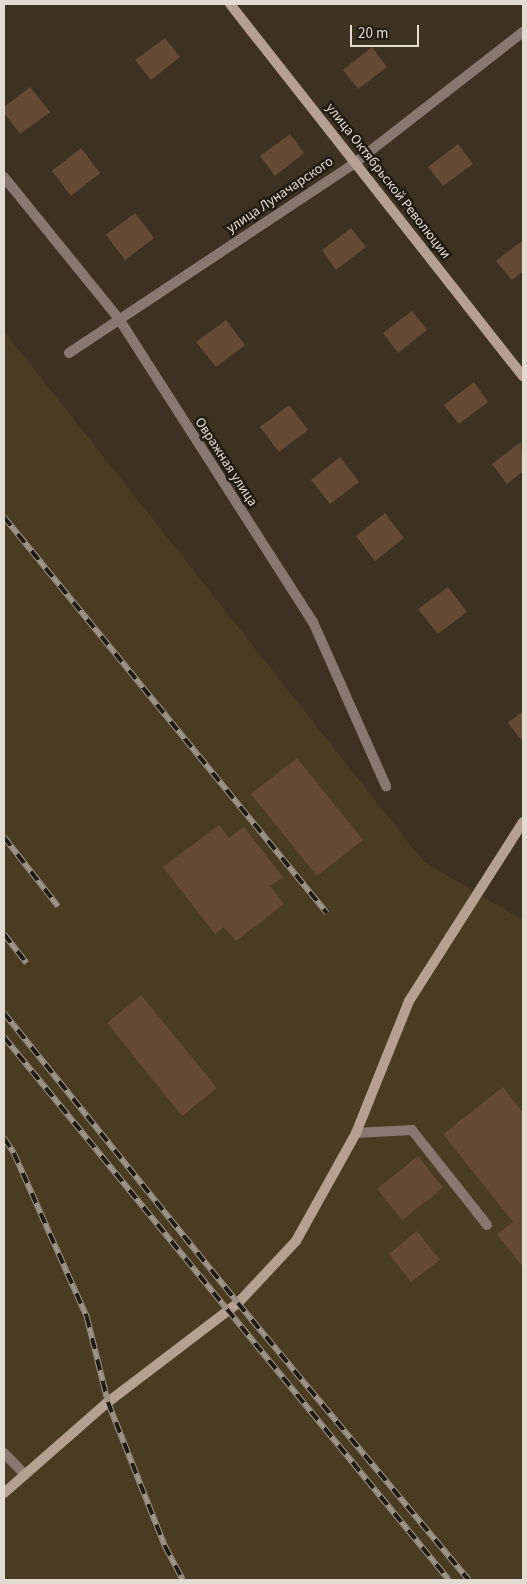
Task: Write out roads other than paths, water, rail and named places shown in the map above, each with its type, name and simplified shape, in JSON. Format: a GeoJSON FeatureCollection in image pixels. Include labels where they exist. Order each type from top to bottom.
{"type":"FeatureCollection","features":[{"type":"Feature","properties":{"kind":"street","name":"улица Октябрьской Революции"},"geometry":{"type":"LineString","coordinates":[[230,4],[523,377]]}},
{"type":"Feature","properties":{"kind":"street","name":"улица Луначарского"},"geometry":{"type":"LineString","coordinates":[[69,352],[356,162],[523,32]]}},
{"type":"Feature","properties":{"kind":"street","name":"Овражная улица"},"geometry":{"type":"LineString","coordinates":[[4,177],[119,319],[313,622],[386,786]]}},
{"type":"Feature","properties":{"kind":"street"},"geometry":{"type":"LineString","coordinates":[[4,1494],[108,1402],[238,1303],[296,1241],[356,1133],[409,1002],[523,823]]}},
{"type":"Feature","properties":{"kind":"street"},"geometry":{"type":"LineString","coordinates":[[356,1133],[412,1130],[487,1225]]}},
{"type":"Feature","properties":{"kind":"street"},"geometry":{"type":"LineString","coordinates":[[4,1453],[25,1475]]}},
{"type":"Feature","properties":{"kind":"railway"},"geometry":{"type":"LineString","coordinates":[[4,517],[327,913]]}},
{"type":"Feature","properties":{"kind":"railway"},"geometry":{"type":"LineString","coordinates":[[4,837],[58,906]]}},
{"type":"Feature","properties":{"kind":"railway"},"geometry":{"type":"LineString","coordinates":[[4,934],[27,963]]}},
{"type":"Feature","properties":{"kind":"railway"},"geometry":{"type":"LineString","coordinates":[[4,1013],[238,1303],[469,1580]]}},
{"type":"Feature","properties":{"kind":"railway"},"geometry":{"type":"LineString","coordinates":[[4,1037],[449,1580]]}},
{"type":"Feature","properties":{"kind":"railway"},"geometry":{"type":"LineString","coordinates":[[4,1138],[14,1153],[87,1317],[108,1402],[165,1546],[183,1580]]}}]}
